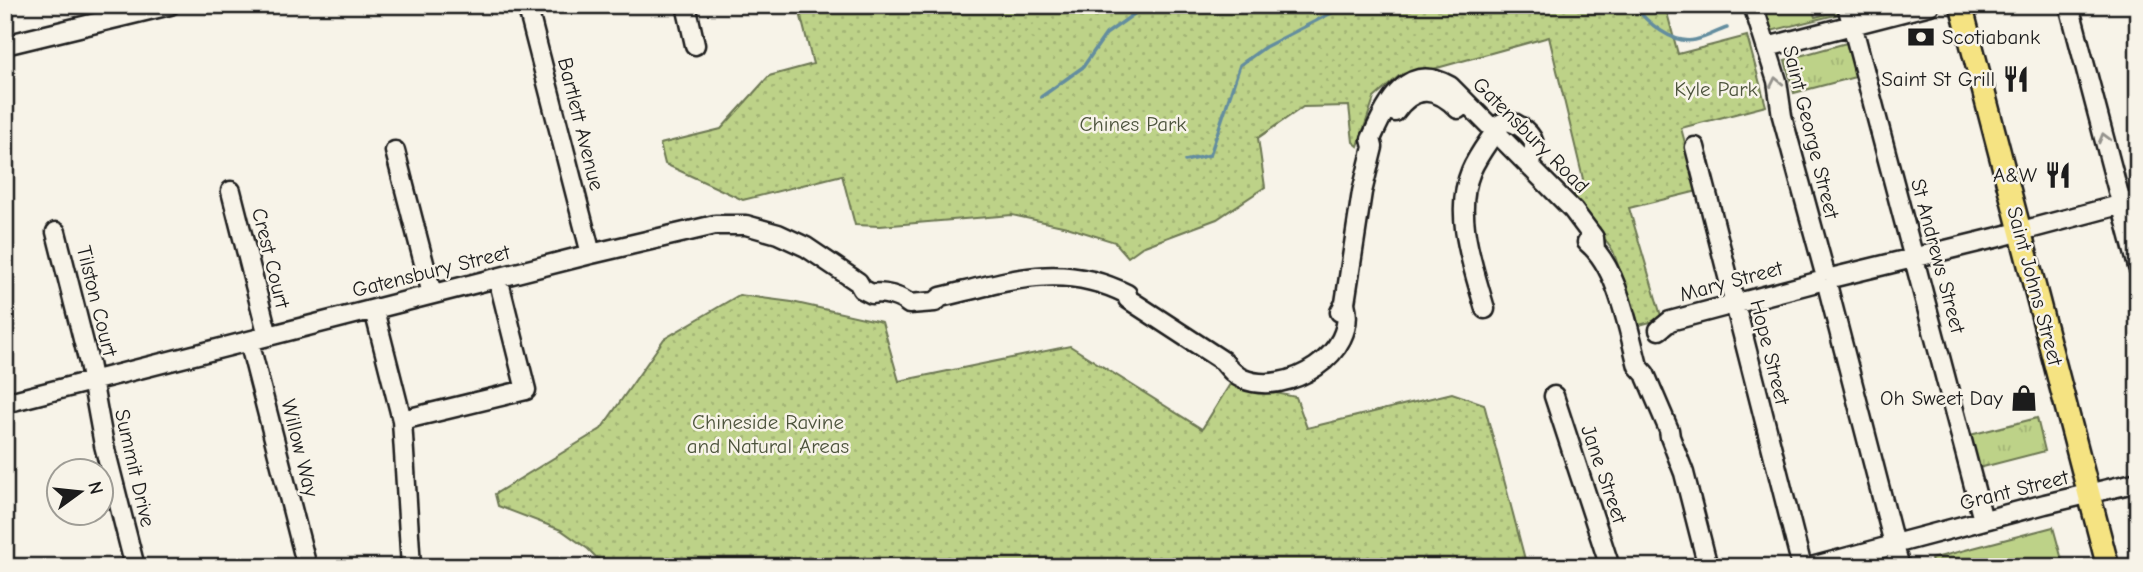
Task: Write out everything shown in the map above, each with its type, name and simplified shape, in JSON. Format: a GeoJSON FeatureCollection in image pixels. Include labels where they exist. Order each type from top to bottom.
{"type":"FeatureCollection","features":[{"type":"Feature","properties":{"kind":"main road","name":"Saint Johns Street"},"geometry":{"type":"LineString","coordinates":[[1961,5],[2108,567]]}},
{"type":"Feature","properties":{"kind":"street"},"geometry":{"type":"LineString","coordinates":[[5,45],[170,5]]}},
{"type":"Feature","properties":{"kind":"street","name":"Bartlett Avenue"},"geometry":{"type":"LineString","coordinates":[[527,5],[590,254]]}},
{"type":"Feature","properties":{"kind":"street"},"geometry":{"type":"LineString","coordinates":[[685,5],[695,45]]}},
{"type":"Feature","properties":{"kind":"street","name":"Saint George Street"},"geometry":{"type":"LineString","coordinates":[[1753,5],[1777,81],[1782,116],[1895,549]]}},
{"type":"Feature","properties":{"kind":"street","name":"St Andrews Street"},"geometry":{"type":"LineString","coordinates":[[1847,5],[1983,520]]}},
{"type":"Feature","properties":{"kind":"street"},"geometry":{"type":"LineString","coordinates":[[1768,47],[1930,5]]}},
{"type":"Feature","properties":{"kind":"street"},"geometry":{"type":"LineString","coordinates":[[2069,5],[2130,202],[2138,267]]}},
{"type":"Feature","properties":{"kind":"street","name":"Gatensbury Road"},"geometry":{"type":"LineString","coordinates":[[858,282],[862,289],[872,294],[878,292],[903,299],[909,304],[922,304],[1025,277],[1044,275],[1080,278],[1104,286],[1108,292],[1124,300],[1128,299],[1223,361],[1233,373],[1244,380],[1258,382],[1303,376],[1323,363],[1342,336],[1348,315],[1345,303],[1362,192],[1373,147],[1380,142],[1401,103],[1414,94],[1427,91],[1438,94],[1493,136],[1595,249],[1607,268],[1638,366],[1636,375],[1662,434],[1670,438],[1681,461],[1708,567]]}},
{"type":"Feature","properties":{"kind":"street","name":"Gatensbury Road"},"geometry":{"type":"LineString","coordinates":[[1493,136],[1500,124],[1512,121],[1531,137],[1534,149],[1529,165],[1573,210],[1594,238],[1595,249]]}},
{"type":"Feature","properties":{"kind":"street"},"geometry":{"type":"LineString","coordinates":[[1485,309],[1466,232],[1464,213],[1466,185],[1470,173],[1493,136]]}},
{"type":"Feature","properties":{"kind":"street","name":"Hope Street"},"geometry":{"type":"LineString","coordinates":[[1695,147],[1802,567]]}},
{"type":"Feature","properties":{"kind":"street"},"geometry":{"type":"LineString","coordinates":[[395,150],[432,294]]}},
{"type":"Feature","properties":{"kind":"street","name":"Crest Court"},"geometry":{"type":"LineString","coordinates":[[231,191],[268,335]]}},
{"type":"Feature","properties":{"kind":"street","name":"Mary Street"},"geometry":{"type":"LineString","coordinates":[[1659,330],[1670,321],[2130,202]]}},
{"type":"Feature","properties":{"kind":"street","name":"Gatensbury Street"},"geometry":{"type":"LineString","coordinates":[[5,403],[706,227],[746,225],[792,240],[858,282]]}},
{"type":"Feature","properties":{"kind":"street","name":"Tilston Court"},"geometry":{"type":"LineString","coordinates":[[56,232],[93,380]]}},
{"type":"Feature","properties":{"kind":"street"},"geometry":{"type":"LineString","coordinates":[[402,420],[526,390],[498,278]]}},
{"type":"Feature","properties":{"kind":"street"},"geometry":{"type":"LineString","coordinates":[[374,310],[402,420],[411,567]]}},
{"type":"Feature","properties":{"kind":"street","name":"Willow Way"},"geometry":{"type":"LineString","coordinates":[[249,341],[307,567]]}},
{"type":"Feature","properties":{"kind":"street","name":"Summit Drive"},"geometry":{"type":"LineString","coordinates":[[93,380],[104,445],[135,567]]}},
{"type":"Feature","properties":{"kind":"street","name":"Jane Street"},"geometry":{"type":"LineString","coordinates":[[1553,396],[1610,567]]}},
{"type":"Feature","properties":{"kind":"street","name":"Grant Street"},"geometry":{"type":"LineString","coordinates":[[1811,567],[1895,549],[1983,520],[2138,482]]}},
{"type":"Feature","properties":{"kind":"green space","name":"Chines Park"},"geometry":{"type":"Polygon","coordinates":[[[798,5],[1665,5],[1678,54],[1747,36],[1766,106],[1681,128],[1698,191],[1629,208],[1662,319],[1639,325],[1613,251],[1573,197],[1583,179],[1549,37],[1399,76],[1374,98],[1358,146],[1353,142],[1349,106],[1303,107],[1258,138],[1265,187],[1217,219],[1142,247],[1128,257],[1115,242],[1067,227],[1012,215],[880,226],[855,225],[842,175],[743,200],[665,164],[660,144],[721,129],[769,76],[813,64],[798,5]]]}},
{"type":"Feature","properties":{"kind":"green space"},"geometry":{"type":"Polygon","coordinates":[[[1760,5],[1811,5],[1815,17],[1838,11],[1839,14],[1771,31],[1765,24],[1760,5]]]}},
{"type":"Feature","properties":{"kind":"green space"},"geometry":{"type":"Polygon","coordinates":[[[1850,42],[1859,76],[1794,93],[1785,60],[1850,42]]]}},
{"type":"Feature","properties":{"kind":"green space","name":"Chineside Ravine and Natural Areas"},"geometry":{"type":"Polygon","coordinates":[[[739,295],[792,302],[882,322],[899,381],[1070,346],[1202,429],[1230,384],[1296,397],[1307,428],[1452,393],[1484,404],[1527,567],[606,567],[588,549],[561,530],[498,506],[495,494],[601,429],[664,339],[739,295]]]}},
{"type":"Feature","properties":{"kind":"green space"},"geometry":{"type":"Polygon","coordinates":[[[2037,418],[2045,451],[1979,468],[1970,435],[2037,418]]]}},
{"type":"Feature","properties":{"kind":"green space"},"geometry":{"type":"Polygon","coordinates":[[[2053,527],[2064,567],[1933,567],[1931,559],[2053,527]]]}},
{"type":"Feature","properties":{"kind":"waterway"},"geometry":{"type":"LineString","coordinates":[[1041,97],[1083,67],[1106,34],[1141,9],[1161,5]]}},
{"type":"Feature","properties":{"kind":"waterway"},"geometry":{"type":"LineString","coordinates":[[1234,5],[1286,12],[1351,5]]}},
{"type":"Feature","properties":{"kind":"waterway"},"geometry":{"type":"LineString","coordinates":[[1384,5],[1408,5]]}},
{"type":"Feature","properties":{"kind":"waterway"},"geometry":{"type":"LineString","coordinates":[[1634,5],[1653,25],[1678,39],[1695,40],[1727,28]]}},
{"type":"Feature","properties":{"kind":"waterway"},"geometry":{"type":"LineString","coordinates":[[1185,161],[1210,155],[1240,65],[1265,47],[1343,7]]}},
{"type":"Feature","properties":{"kind":"place","name":"Scotiabank"},"geometry":{"type":"Point","coordinates":[1921,37]}},
{"type":"Feature","properties":{"kind":"place","name":"Saint St Grill"},"geometry":{"type":"Point","coordinates":[2016,79]}},
{"type":"Feature","properties":{"kind":"place","name":"A&W"},"geometry":{"type":"Point","coordinates":[2058,175]}},
{"type":"Feature","properties":{"kind":"place","name":"Oh Sweet Day"},"geometry":{"type":"Point","coordinates":[2024,398]}},
{"type":"Feature","properties":{"kind":"park label","name":"Kyle Park"},"geometry":{"type":"Point","coordinates":[1716,89]}}]}
